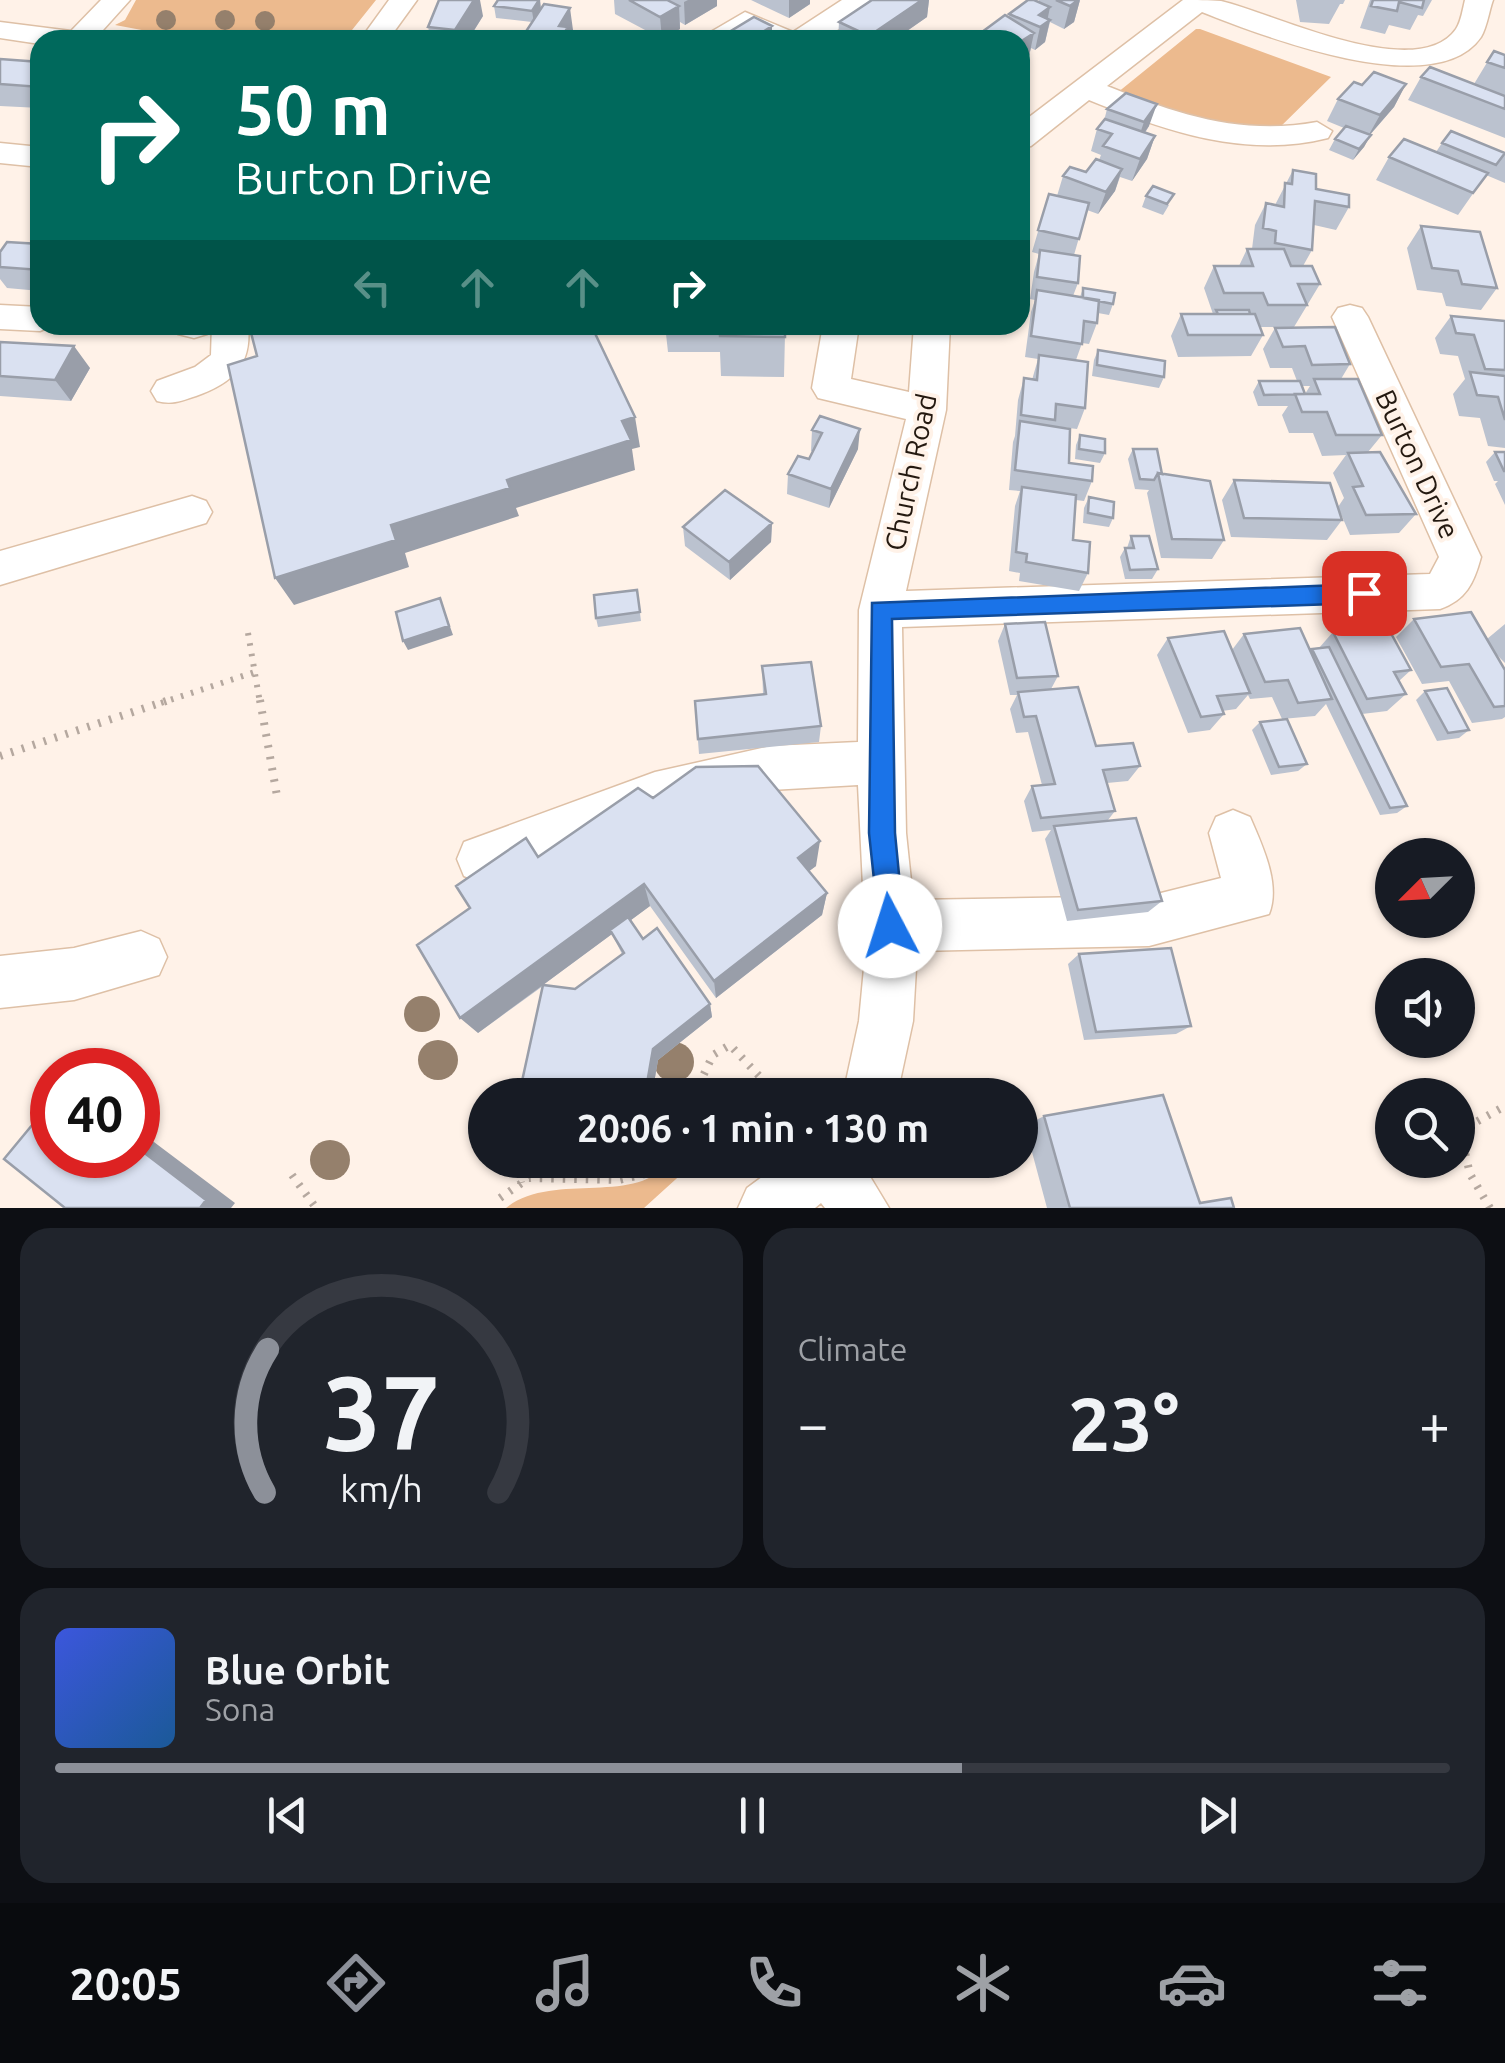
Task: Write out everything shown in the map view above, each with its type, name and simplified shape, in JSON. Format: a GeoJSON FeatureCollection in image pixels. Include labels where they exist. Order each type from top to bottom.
{"type":"FeatureCollection","features":[{"type":"Feature","properties":{"kind":"street"},"geometry":{"type":"LineString","coordinates":[[86,30],[116,0]]}},
{"type":"Feature","properties":{"kind":"street"},"geometry":{"type":"LineString","coordinates":[[381,30],[403,0]]}},
{"type":"Feature","properties":{"kind":"street"},"geometry":{"type":"LineString","coordinates":[[816,30],[860,0]]}},
{"type":"Feature","properties":{"kind":"street"},"geometry":{"type":"LineString","coordinates":[[1030,131],[1199,1],[1308,42],[1349,53],[1386,57],[1449,48],[1467,39],[1479,18],[1480,0]]}},
{"type":"Feature","properties":{"kind":"street"},"geometry":{"type":"LineString","coordinates":[[728,30],[745,20],[766,30]]}},
{"type":"Feature","properties":{"kind":"street"},"geometry":{"type":"LineString","coordinates":[[0,30],[30,34]]}},
{"type":"Feature","properties":{"kind":"street"},"geometry":{"type":"LineString","coordinates":[[1086,88],[1137,109],[1222,132],[1285,141],[1317,132]]}},
{"type":"Feature","properties":{"kind":"street"},"geometry":{"type":"LineString","coordinates":[[0,153],[30,156]]}},
{"type":"Feature","properties":{"kind":"street","name":"Burton Drive"},"geometry":{"type":"LineString","coordinates":[[880,610],[1440,590],[1455,577],[1460,557],[1350,316]]}},
{"type":"Feature","properties":{"kind":"street"},"geometry":{"type":"LineString","coordinates":[[0,317],[30,318]]}},
{"type":"Feature","properties":{"kind":"street"},"geometry":{"type":"LineString","coordinates":[[170,392],[224,367],[234,349],[232,335]]}},
{"type":"Feature","properties":{"kind":"street"},"geometry":{"type":"LineString","coordinates":[[839,335],[831,388],[928,410]]}},
{"type":"Feature","properties":{"kind":"street","name":"Church Road"},"geometry":{"type":"LineString","coordinates":[[874,1078],[886,1021],[890,926],[881,762],[880,610],[928,410],[932,335]]}},
{"type":"Feature","properties":{"kind":"street"},"geometry":{"type":"LineString","coordinates":[[0,568],[192,512]]}},
{"type":"Feature","properties":{"kind":"street"},"geometry":{"type":"LineString","coordinates":[[482,860],[655,794],[771,768],[881,762]]}},
{"type":"Feature","properties":{"kind":"street"},"geometry":{"type":"LineString","coordinates":[[890,926],[1150,920],[1251,896],[1233,834]]}},
{"type":"Feature","properties":{"kind":"street"},"geometry":{"type":"LineString","coordinates":[[0,982],[74,974],[140,958]]}},
{"type":"Feature","properties":{"kind":"street"},"geometry":{"type":"LineString","coordinates":[[767,1208],[840,1178]]}},
{"type":"Feature","properties":{"kind":"path"},"geometry":{"type":"LineString","coordinates":[[248,633],[277,796]]}},
{"type":"Feature","properties":{"kind":"path"},"geometry":{"type":"LineString","coordinates":[[0,756],[255,672]]}},
{"type":"Feature","properties":{"kind":"path"},"geometry":{"type":"LineString","coordinates":[[702,1078],[713,1055],[730,1044],[761,1078]]}},
{"type":"Feature","properties":{"kind":"path"},"geometry":{"type":"LineString","coordinates":[[1490,1208],[1470,1174],[1460,1131],[1505,1106]]}},
{"type":"Feature","properties":{"kind":"path"},"geometry":{"type":"LineString","coordinates":[[292,1175],[316,1208]]}},
{"type":"Feature","properties":{"kind":"path"},"geometry":{"type":"LineString","coordinates":[[520,1178],[521,1183]]}},
{"type":"Feature","properties":{"kind":"path"},"geometry":{"type":"LineString","coordinates":[[500,1198],[529,1178],[628,1178]]}},
{"type":"Feature","properties":{"kind":"shaded area"},"geometry":{"type":"Polygon","coordinates":[[[136,0],[376,0],[352,30],[142,30],[115,25],[125,20],[136,0]]]}},
{"type":"Feature","properties":{"kind":"shaded area"},"geometry":{"type":"Polygon","coordinates":[[[1196,29],[1331,77],[1274,133],[1219,125],[1117,93],[1196,29]]]}},
{"type":"Feature","properties":{"kind":"shaded area"},"geometry":{"type":"Polygon","coordinates":[[[646,1178],[677,1178],[644,1208],[506,1208],[547,1191],[646,1178]]]}},
{"type":"Feature","properties":{"kind":"building"},"geometry":{"type":"Polygon","coordinates":[[[439,0],[474,0],[455,30],[428,27],[439,0]]]}},
{"type":"Feature","properties":{"kind":"building"},"geometry":{"type":"Polygon","coordinates":[[[498,0],[539,0],[532,11],[494,6],[498,0]]]}},
{"type":"Feature","properties":{"kind":"building"},"geometry":{"type":"Polygon","coordinates":[[[629,0],[667,0],[679,6],[660,17],[629,0]]]}},
{"type":"Feature","properties":{"kind":"building"},"geometry":{"type":"Polygon","coordinates":[[[872,0],[922,0],[878,30],[856,30],[839,22],[872,0]]]}},
{"type":"Feature","properties":{"kind":"building"},"geometry":{"type":"Polygon","coordinates":[[[1028,0],[1050,7],[1039,15],[1050,20],[1040,27],[1009,14],[1028,0]]]}},
{"type":"Feature","properties":{"kind":"building"},"geometry":{"type":"Polygon","coordinates":[[[1056,0],[1078,0],[1070,6],[1056,0]]]}},
{"type":"Feature","properties":{"kind":"building"},"geometry":{"type":"Polygon","coordinates":[[[1373,0],[1424,0],[1422,8],[1399,2],[1397,11],[1371,6],[1373,0]]]}},
{"type":"Feature","properties":{"kind":"building"},"geometry":{"type":"Polygon","coordinates":[[[544,4],[570,8],[559,26],[568,27],[566,30],[527,30],[544,4]]]}},
{"type":"Feature","properties":{"kind":"building"},"geometry":{"type":"Polygon","coordinates":[[[1005,15],[1029,30],[985,30],[1005,15]]]}},
{"type":"Feature","properties":{"kind":"building"},"geometry":{"type":"Polygon","coordinates":[[[754,17],[772,26],[766,30],[733,30],[754,17]]]}},
{"type":"Feature","properties":{"kind":"building"},"geometry":{"type":"Polygon","coordinates":[[[1494,51],[1505,55],[1505,68],[1487,62],[1494,51]]]}},
{"type":"Feature","properties":{"kind":"building"},"geometry":{"type":"Polygon","coordinates":[[[0,59],[30,61],[30,86],[0,84],[0,59]]]}},
{"type":"Feature","properties":{"kind":"building"},"geometry":{"type":"Polygon","coordinates":[[[1430,67],[1505,96],[1505,109],[1421,77],[1430,67]]]}},
{"type":"Feature","properties":{"kind":"building"},"geometry":{"type":"Polygon","coordinates":[[[1374,72],[1406,84],[1380,115],[1338,99],[1354,82],[1362,85],[1374,72]]]}},
{"type":"Feature","properties":{"kind":"building"},"geometry":{"type":"Polygon","coordinates":[[[1126,93],[1157,104],[1144,122],[1107,109],[1126,93]]]}},
{"type":"Feature","properties":{"kind":"building"},"geometry":{"type":"Polygon","coordinates":[[[1105,119],[1155,136],[1140,159],[1103,146],[1112,134],[1097,129],[1105,119]]]}},
{"type":"Feature","properties":{"kind":"building"},"geometry":{"type":"Polygon","coordinates":[[[1346,126],[1371,135],[1359,149],[1335,139],[1346,126]]]}},
{"type":"Feature","properties":{"kind":"building"},"geometry":{"type":"Polygon","coordinates":[[[1451,131],[1505,153],[1496,165],[1442,143],[1451,131]]]}},
{"type":"Feature","properties":{"kind":"building"},"geometry":{"type":"Polygon","coordinates":[[[1404,139],[1488,173],[1473,193],[1389,157],[1404,139]]]}},
{"type":"Feature","properties":{"kind":"building"},"geometry":{"type":"Polygon","coordinates":[[[1096,159],[1122,169],[1106,192],[1063,176],[1070,167],[1086,172],[1096,159]]]}},
{"type":"Feature","properties":{"kind":"building"},"geometry":{"type":"Polygon","coordinates":[[[1293,170],[1316,174],[1316,189],[1349,195],[1349,207],[1315,201],[1312,250],[1275,243],[1276,231],[1263,228],[1266,203],[1284,207],[1285,183],[1292,184],[1293,170]]]}},
{"type":"Feature","properties":{"kind":"building"},"geometry":{"type":"Polygon","coordinates":[[[1153,186],[1174,194],[1167,204],[1146,196],[1153,186]]]}},
{"type":"Feature","properties":{"kind":"building"},"geometry":{"type":"Polygon","coordinates":[[[1049,194],[1089,203],[1079,239],[1038,230],[1049,194]]]}},
{"type":"Feature","properties":{"kind":"building"},"geometry":{"type":"Polygon","coordinates":[[[1421,226],[1480,232],[1497,288],[1462,284],[1458,271],[1432,268],[1421,226]]]}},
{"type":"Feature","properties":{"kind":"building"},"geometry":{"type":"Polygon","coordinates":[[[7,242],[30,243],[30,269],[0,267],[0,252],[7,242]]]}},
{"type":"Feature","properties":{"kind":"building"},"geometry":{"type":"Polygon","coordinates":[[[1247,249],[1284,249],[1291,266],[1312,266],[1320,284],[1298,284],[1307,305],[1268,305],[1263,293],[1224,293],[1214,266],[1253,266],[1247,249]]]}},
{"type":"Feature","properties":{"kind":"building"},"geometry":{"type":"Polygon","coordinates":[[[1040,250],[1080,256],[1078,283],[1037,277],[1040,250]]]}},
{"type":"Feature","properties":{"kind":"building"},"geometry":{"type":"Polygon","coordinates":[[[1083,288],[1115,293],[1113,304],[1083,298],[1083,288]]]}},
{"type":"Feature","properties":{"kind":"building"},"geometry":{"type":"Polygon","coordinates":[[[1037,290],[1099,300],[1097,323],[1084,321],[1082,344],[1031,336],[1037,290]]]}},
{"type":"Feature","properties":{"kind":"building"},"geometry":{"type":"Polygon","coordinates":[[[1216,310],[1249,310],[1250,314],[1218,314],[1216,310]]]}},
{"type":"Feature","properties":{"kind":"building"},"geometry":{"type":"Polygon","coordinates":[[[1181,314],[1255,314],[1263,335],[1188,335],[1181,314]]]}},
{"type":"Feature","properties":{"kind":"building"},"geometry":{"type":"Polygon","coordinates":[[[1451,316],[1505,321],[1505,370],[1485,369],[1474,335],[1456,333],[1451,316]]]}},
{"type":"Feature","properties":{"kind":"building"},"geometry":{"type":"Polygon","coordinates":[[[1335,327],[1350,364],[1312,365],[1305,346],[1283,347],[1275,328],[1335,327]]]}},
{"type":"Feature","properties":{"kind":"building"},"geometry":{"type":"Polygon","coordinates":[[[252,335],[596,335],[635,417],[622,421],[631,440],[507,480],[510,488],[391,525],[396,540],[275,578],[228,365],[257,356],[252,335]]]}},
{"type":"Feature","properties":{"kind":"building"},"geometry":{"type":"Polygon","coordinates":[[[785,335],[785,337],[720,336],[785,335]]]}},
{"type":"Feature","properties":{"kind":"building"},"geometry":{"type":"Polygon","coordinates":[[[0,342],[74,346],[55,380],[0,376],[0,342]]]}},
{"type":"Feature","properties":{"kind":"building"},"geometry":{"type":"Polygon","coordinates":[[[1098,350],[1165,361],[1164,377],[1097,365],[1098,350]]]}},
{"type":"Feature","properties":{"kind":"building"},"geometry":{"type":"Polygon","coordinates":[[[1039,355],[1088,362],[1085,408],[1056,404],[1055,420],[1021,415],[1024,378],[1037,380],[1039,355]]]}},
{"type":"Feature","properties":{"kind":"building"},"geometry":{"type":"Polygon","coordinates":[[[1470,372],[1505,376],[1505,420],[1498,397],[1477,395],[1470,372]]]}},
{"type":"Feature","properties":{"kind":"building"},"geometry":{"type":"Polygon","coordinates":[[[1314,379],[1358,379],[1382,435],[1336,435],[1327,412],[1302,412],[1295,394],[1320,394],[1314,379]]]}},
{"type":"Feature","properties":{"kind":"building"},"geometry":{"type":"Polygon","coordinates":[[[1259,381],[1300,381],[1305,394],[1264,395],[1259,381]]]}},
{"type":"Feature","properties":{"kind":"building"},"geometry":{"type":"Polygon","coordinates":[[[820,416],[860,429],[831,489],[788,474],[798,456],[809,459],[822,433],[812,430],[820,416]]]}},
{"type":"Feature","properties":{"kind":"building"},"geometry":{"type":"Polygon","coordinates":[[[1020,421],[1070,429],[1069,463],[1093,466],[1092,481],[1015,470],[1020,421]]]}},
{"type":"Feature","properties":{"kind":"building"},"geometry":{"type":"Polygon","coordinates":[[[1080,435],[1105,439],[1105,453],[1079,449],[1080,435]]]}},
{"type":"Feature","properties":{"kind":"building"},"geometry":{"type":"Polygon","coordinates":[[[1133,449],[1157,449],[1162,474],[1158,473],[1154,480],[1140,479],[1133,449]]]}},
{"type":"Feature","properties":{"kind":"building"},"geometry":{"type":"Polygon","coordinates":[[[1380,452],[1416,514],[1366,515],[1353,487],[1363,486],[1348,453],[1380,452]]]}},
{"type":"Feature","properties":{"kind":"building"},"geometry":{"type":"Polygon","coordinates":[[[1495,452],[1505,452],[1505,471],[1504,471],[1495,452]]]}},
{"type":"Feature","properties":{"kind":"building"},"geometry":{"type":"Polygon","coordinates":[[[1158,473],[1210,481],[1224,540],[1172,539],[1158,473]]]}},
{"type":"Feature","properties":{"kind":"building"},"geometry":{"type":"Polygon","coordinates":[[[1234,480],[1330,483],[1342,520],[1244,518],[1234,480]]]}},
{"type":"Feature","properties":{"kind":"building"},"geometry":{"type":"Polygon","coordinates":[[[1022,487],[1076,495],[1073,540],[1090,542],[1088,573],[1026,562],[1027,554],[1016,552],[1022,487]]]}},
{"type":"Feature","properties":{"kind":"building"},"geometry":{"type":"Polygon","coordinates":[[[725,490],[772,523],[729,562],[683,527],[725,490]]]}},
{"type":"Feature","properties":{"kind":"building"},"geometry":{"type":"Polygon","coordinates":[[[1089,497],[1114,502],[1113,518],[1088,513],[1089,497]]]}},
{"type":"Feature","properties":{"kind":"building"},"geometry":{"type":"Polygon","coordinates":[[[1131,536],[1149,536],[1158,569],[1130,570],[1125,548],[1134,548],[1131,536]]]}},
{"type":"Feature","properties":{"kind":"building"},"geometry":{"type":"Polygon","coordinates":[[[637,590],[640,612],[596,618],[594,595],[637,590]]]}},
{"type":"Feature","properties":{"kind":"building"},"geometry":{"type":"Polygon","coordinates":[[[440,598],[449,626],[403,641],[396,612],[440,598]]]}},
{"type":"Feature","properties":{"kind":"building"},"geometry":{"type":"Polygon","coordinates":[[[1471,612],[1505,670],[1505,706],[1494,707],[1469,664],[1441,667],[1414,619],[1471,612]]]}},
{"type":"Feature","properties":{"kind":"building"},"geometry":{"type":"Polygon","coordinates":[[[1045,622],[1058,676],[1017,678],[1005,624],[1045,622]]]}},
{"type":"Feature","properties":{"kind":"building"},"geometry":{"type":"Polygon","coordinates":[[[1387,626],[1411,670],[1394,672],[1406,694],[1367,699],[1333,632],[1387,626]]]}},
{"type":"Feature","properties":{"kind":"building"},"geometry":{"type":"Polygon","coordinates":[[[1300,628],[1332,699],[1298,703],[1288,680],[1265,682],[1244,634],[1300,628]]]}},
{"type":"Feature","properties":{"kind":"building"},"geometry":{"type":"Polygon","coordinates":[[[1224,631],[1250,693],[1217,696],[1224,714],[1201,717],[1168,638],[1224,631]]]}},
{"type":"Feature","properties":{"kind":"building"},"geometry":{"type":"Polygon","coordinates":[[[1329,647],[1407,806],[1390,808],[1312,649],[1329,647]]]}},
{"type":"Feature","properties":{"kind":"building"},"geometry":{"type":"Polygon","coordinates":[[[811,662],[821,726],[698,739],[695,701],[766,694],[762,666],[811,662]]]}},
{"type":"Feature","properties":{"kind":"building"},"geometry":{"type":"Polygon","coordinates":[[[1078,687],[1096,746],[1133,743],[1140,766],[1103,770],[1115,811],[1041,818],[1032,786],[1055,784],[1036,716],[1024,717],[1018,692],[1078,687]]]}},
{"type":"Feature","properties":{"kind":"building"},"geometry":{"type":"Polygon","coordinates":[[[1447,688],[1469,730],[1448,733],[1425,691],[1447,688]]]}},
{"type":"Feature","properties":{"kind":"building"},"geometry":{"type":"Polygon","coordinates":[[[1287,719],[1307,764],[1279,767],[1260,722],[1287,719]]]}},
{"type":"Feature","properties":{"kind":"building"},"geometry":{"type":"Polygon","coordinates":[[[758,766],[820,841],[798,858],[827,893],[714,981],[644,884],[460,1018],[417,945],[470,908],[456,886],[526,838],[538,857],[638,788],[653,798],[696,767],[758,766]]]}},
{"type":"Feature","properties":{"kind":"building"},"geometry":{"type":"Polygon","coordinates":[[[1136,818],[1162,901],[1078,910],[1054,826],[1136,818]]]}},
{"type":"Feature","properties":{"kind":"building"},"geometry":{"type":"Polygon","coordinates":[[[628,917],[643,939],[657,928],[710,1004],[653,1049],[648,1078],[523,1078],[543,985],[575,989],[624,953],[610,930],[628,917]]]}},
{"type":"Feature","properties":{"kind":"building"},"geometry":{"type":"Polygon","coordinates":[[[1171,948],[1191,1026],[1096,1032],[1079,954],[1171,948]]]}},
{"type":"Feature","properties":{"kind":"building"},"geometry":{"type":"Polygon","coordinates":[[[1163,1095],[1200,1203],[1231,1198],[1234,1208],[1070,1208],[1044,1116],[1163,1095]]]}},
{"type":"Feature","properties":{"kind":"building"},"geometry":{"type":"Polygon","coordinates":[[[30,1128],[30,1178],[160,1178],[160,1165],[206,1200],[200,1208],[65,1208],[4,1159],[30,1128]]]}},
{"type":"Feature","properties":{"kind":"route"},"geometry":{"type":"LineString","coordinates":[[890,926],[882,833],[880,610],[1364,593]]}}]}
